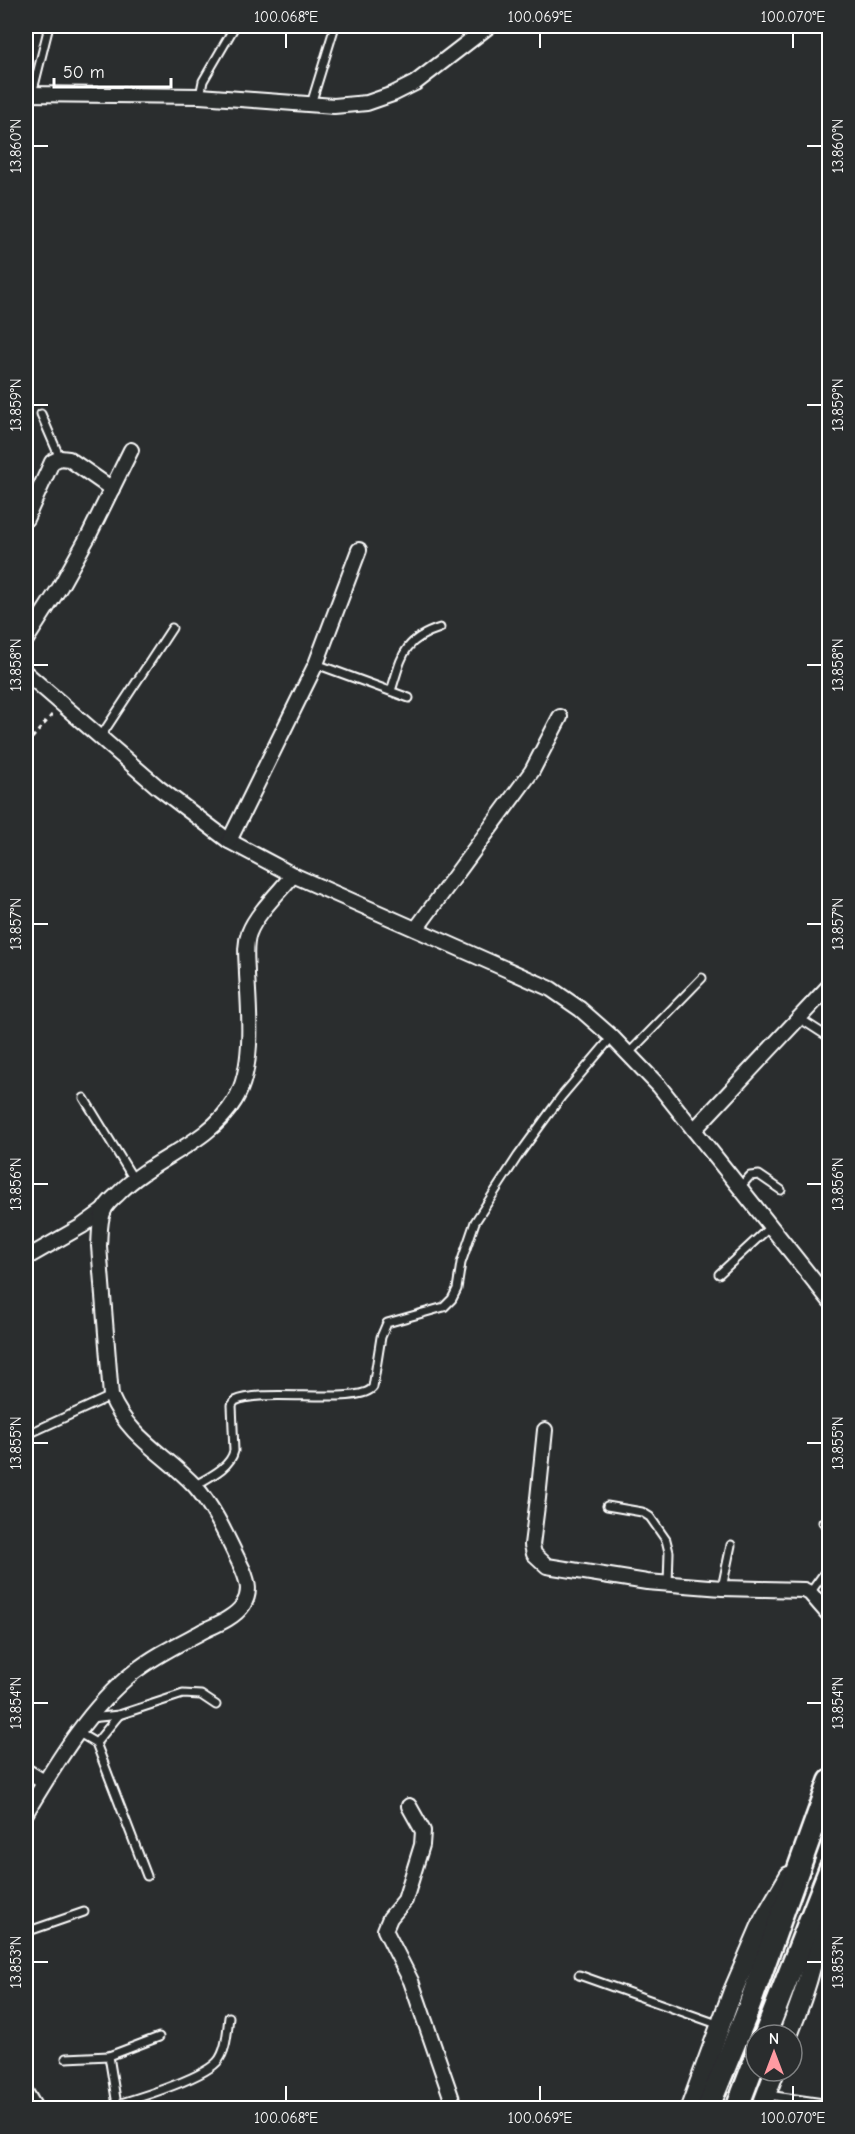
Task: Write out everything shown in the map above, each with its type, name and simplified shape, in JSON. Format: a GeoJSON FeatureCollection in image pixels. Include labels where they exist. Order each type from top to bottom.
{"type":"FeatureCollection","features":[{"type":"Feature","properties":{"kind":"main road"},"geometry":{"type":"LineString","coordinates":[[708,2109],[746,2014],[830,1781]]}},
{"type":"Feature","properties":{"kind":"main road"},"geometry":{"type":"LineString","coordinates":[[690,2109],[720,2025],[764,1919],[804,1851]]}},
{"type":"Feature","properties":{"kind":"main road"},"geometry":{"type":"LineString","coordinates":[[793,2023],[822,1952],[822,1916],[827,1874]]}},
{"type":"Feature","properties":{"kind":"main road"},"geometry":{"type":"LineString","coordinates":[[770,2023],[827,1874]]}},
{"type":"Feature","properties":{"kind":"main road"},"geometry":{"type":"LineString","coordinates":[[737,2109],[747,2083]]}},
{"type":"Feature","properties":{"kind":"main road"},"geometry":{"type":"LineString","coordinates":[[763,2102],[770,2083]]}},
{"type":"Feature","properties":{"kind":"street"},"geometry":{"type":"LineString","coordinates":[[29,94],[200,96],[334,106],[367,103],[416,83],[489,26]]}},
{"type":"Feature","properties":{"kind":"street"},"geometry":{"type":"LineString","coordinates":[[26,636],[60,586],[89,536],[131,450]]}},
{"type":"Feature","properties":{"kind":"street"},"geometry":{"type":"LineString","coordinates":[[26,519],[46,472],[52,462],[60,458],[69,459],[112,489]]}},
{"type":"Feature","properties":{"kind":"street"},"geometry":{"type":"LineString","coordinates":[[229,841],[315,664],[359,550]]}},
{"type":"Feature","properties":{"kind":"street"},"geometry":{"type":"LineString","coordinates":[[26,673],[101,736],[159,789],[229,841],[293,875],[551,989],[579,1009],[629,1053],[694,1130],[830,1301]]}},
{"type":"Feature","properties":{"kind":"street"},"geometry":{"type":"LineString","coordinates":[[416,929],[532,771],[560,717]]}},
{"type":"Feature","properties":{"kind":"street"},"geometry":{"type":"LineString","coordinates":[[26,1258],[82,1226],[104,1210],[134,1178],[196,1141],[220,1120],[235,1099],[242,1085],[246,1062],[249,1021],[246,948],[249,933],[293,875]]}},
{"type":"Feature","properties":{"kind":"street"},"geometry":{"type":"LineString","coordinates":[[694,1130],[830,985]]}},
{"type":"Feature","properties":{"kind":"street"},"geometry":{"type":"LineString","coordinates":[[26,1813],[44,1782],[111,1692],[135,1671],[163,1652],[227,1618],[243,1606],[248,1595],[248,1582],[243,1570],[211,1509],[194,1486],[136,1435],[117,1409],[111,1396],[99,1246],[100,1225],[104,1210]]}},
{"type":"Feature","properties":{"kind":"street"},"geometry":{"type":"LineString","coordinates":[[544,1430],[532,1545],[534,1554],[547,1566],[668,1584],[722,1588],[791,1589],[810,1593],[830,1616]]}},
{"type":"Feature","properties":{"kind":"street"},"geometry":{"type":"LineString","coordinates":[[26,1771],[44,1782]]}},
{"type":"Feature","properties":{"kind":"street"},"geometry":{"type":"LineString","coordinates":[[409,1806],[423,1831],[422,1845],[405,1900],[390,1918],[385,1930],[411,1981],[455,2109]]}},
{"type":"Feature","properties":{"kind":"street"},"geometry":{"type":"LineString","coordinates":[[26,2093],[35,2109]]}},
{"type":"Feature","properties":{"kind":"lane"},"geometry":{"type":"LineString","coordinates":[[29,94],[49,26]]}},
{"type":"Feature","properties":{"kind":"lane"},"geometry":{"type":"LineString","coordinates":[[200,96],[203,81],[235,26]]}},
{"type":"Feature","properties":{"kind":"lane"},"geometry":{"type":"LineString","coordinates":[[311,104],[335,26]]}},
{"type":"Feature","properties":{"kind":"lane"},"geometry":{"type":"LineString","coordinates":[[41,414],[60,458]]}},
{"type":"Feature","properties":{"kind":"lane"},"geometry":{"type":"LineString","coordinates":[[101,736],[172,628]]}},
{"type":"Feature","properties":{"kind":"lane"},"geometry":{"type":"LineString","coordinates":[[391,691],[406,649],[416,637],[440,628]]}},
{"type":"Feature","properties":{"kind":"lane"},"geometry":{"type":"LineString","coordinates":[[315,664],[409,698]]}},
{"type":"Feature","properties":{"kind":"lane"},"geometry":{"type":"LineString","coordinates":[[629,1053],[702,978]]}},
{"type":"Feature","properties":{"kind":"lane"},"geometry":{"type":"LineString","coordinates":[[799,1018],[830,1038]]}},
{"type":"Feature","properties":{"kind":"lane"},"geometry":{"type":"LineString","coordinates":[[194,1486],[228,1464],[232,1458],[234,1451],[232,1405],[235,1401],[252,1396],[346,1396],[370,1392],[373,1387],[381,1337],[387,1323],[444,1307],[452,1299],[457,1289],[461,1263],[475,1222],[561,1097],[612,1037]]}},
{"type":"Feature","properties":{"kind":"lane"},"geometry":{"type":"LineString","coordinates":[[84,1098],[134,1178]]}},
{"type":"Feature","properties":{"kind":"lane"},"geometry":{"type":"LineString","coordinates":[[740,1187],[750,1176],[759,1175],[781,1190]]}},
{"type":"Feature","properties":{"kind":"lane"},"geometry":{"type":"LineString","coordinates":[[719,1274],[771,1226]]}},
{"type":"Feature","properties":{"kind":"lane"},"geometry":{"type":"LineString","coordinates":[[26,1435],[111,1396]]}},
{"type":"Feature","properties":{"kind":"lane"},"geometry":{"type":"LineString","coordinates":[[607,1506],[642,1512],[650,1517],[666,1540],[669,1552],[668,1584]]}},
{"type":"Feature","properties":{"kind":"lane"},"geometry":{"type":"LineString","coordinates":[[722,1588],[731,1545]]}},
{"type":"Feature","properties":{"kind":"lane"},"geometry":{"type":"LineString","coordinates":[[810,1593],[830,1565]]}},
{"type":"Feature","properties":{"kind":"lane"},"geometry":{"type":"LineString","coordinates":[[90,1718],[119,1715],[183,1694],[201,1695],[216,1705]]}},
{"type":"Feature","properties":{"kind":"lane"},"geometry":{"type":"LineString","coordinates":[[96,1743],[119,1715]]}},
{"type":"Feature","properties":{"kind":"lane"},"geometry":{"type":"LineString","coordinates":[[79,1733],[96,1743],[147,1876]]}},
{"type":"Feature","properties":{"kind":"lane"},"geometry":{"type":"LineString","coordinates":[[26,1932],[84,1912]]}},
{"type":"Feature","properties":{"kind":"lane"},"geometry":{"type":"LineString","coordinates":[[579,1975],[720,2025]]}},
{"type":"Feature","properties":{"kind":"lane"},"geometry":{"type":"LineString","coordinates":[[104,2109],[189,2078],[216,2063],[221,2055],[229,2017]]}},
{"type":"Feature","properties":{"kind":"lane"},"geometry":{"type":"LineString","coordinates":[[66,2058],[109,2056],[159,2037]]}},
{"type":"Feature","properties":{"kind":"lane"},"geometry":{"type":"LineString","coordinates":[[109,2056],[117,2105]]}},
{"type":"Feature","properties":{"kind":"lane"},"geometry":{"type":"LineString","coordinates":[[763,2102],[830,2104]]}},
{"type":"Feature","properties":{"kind":"path"},"geometry":{"type":"LineString","coordinates":[[26,745],[63,703]]}}]}
